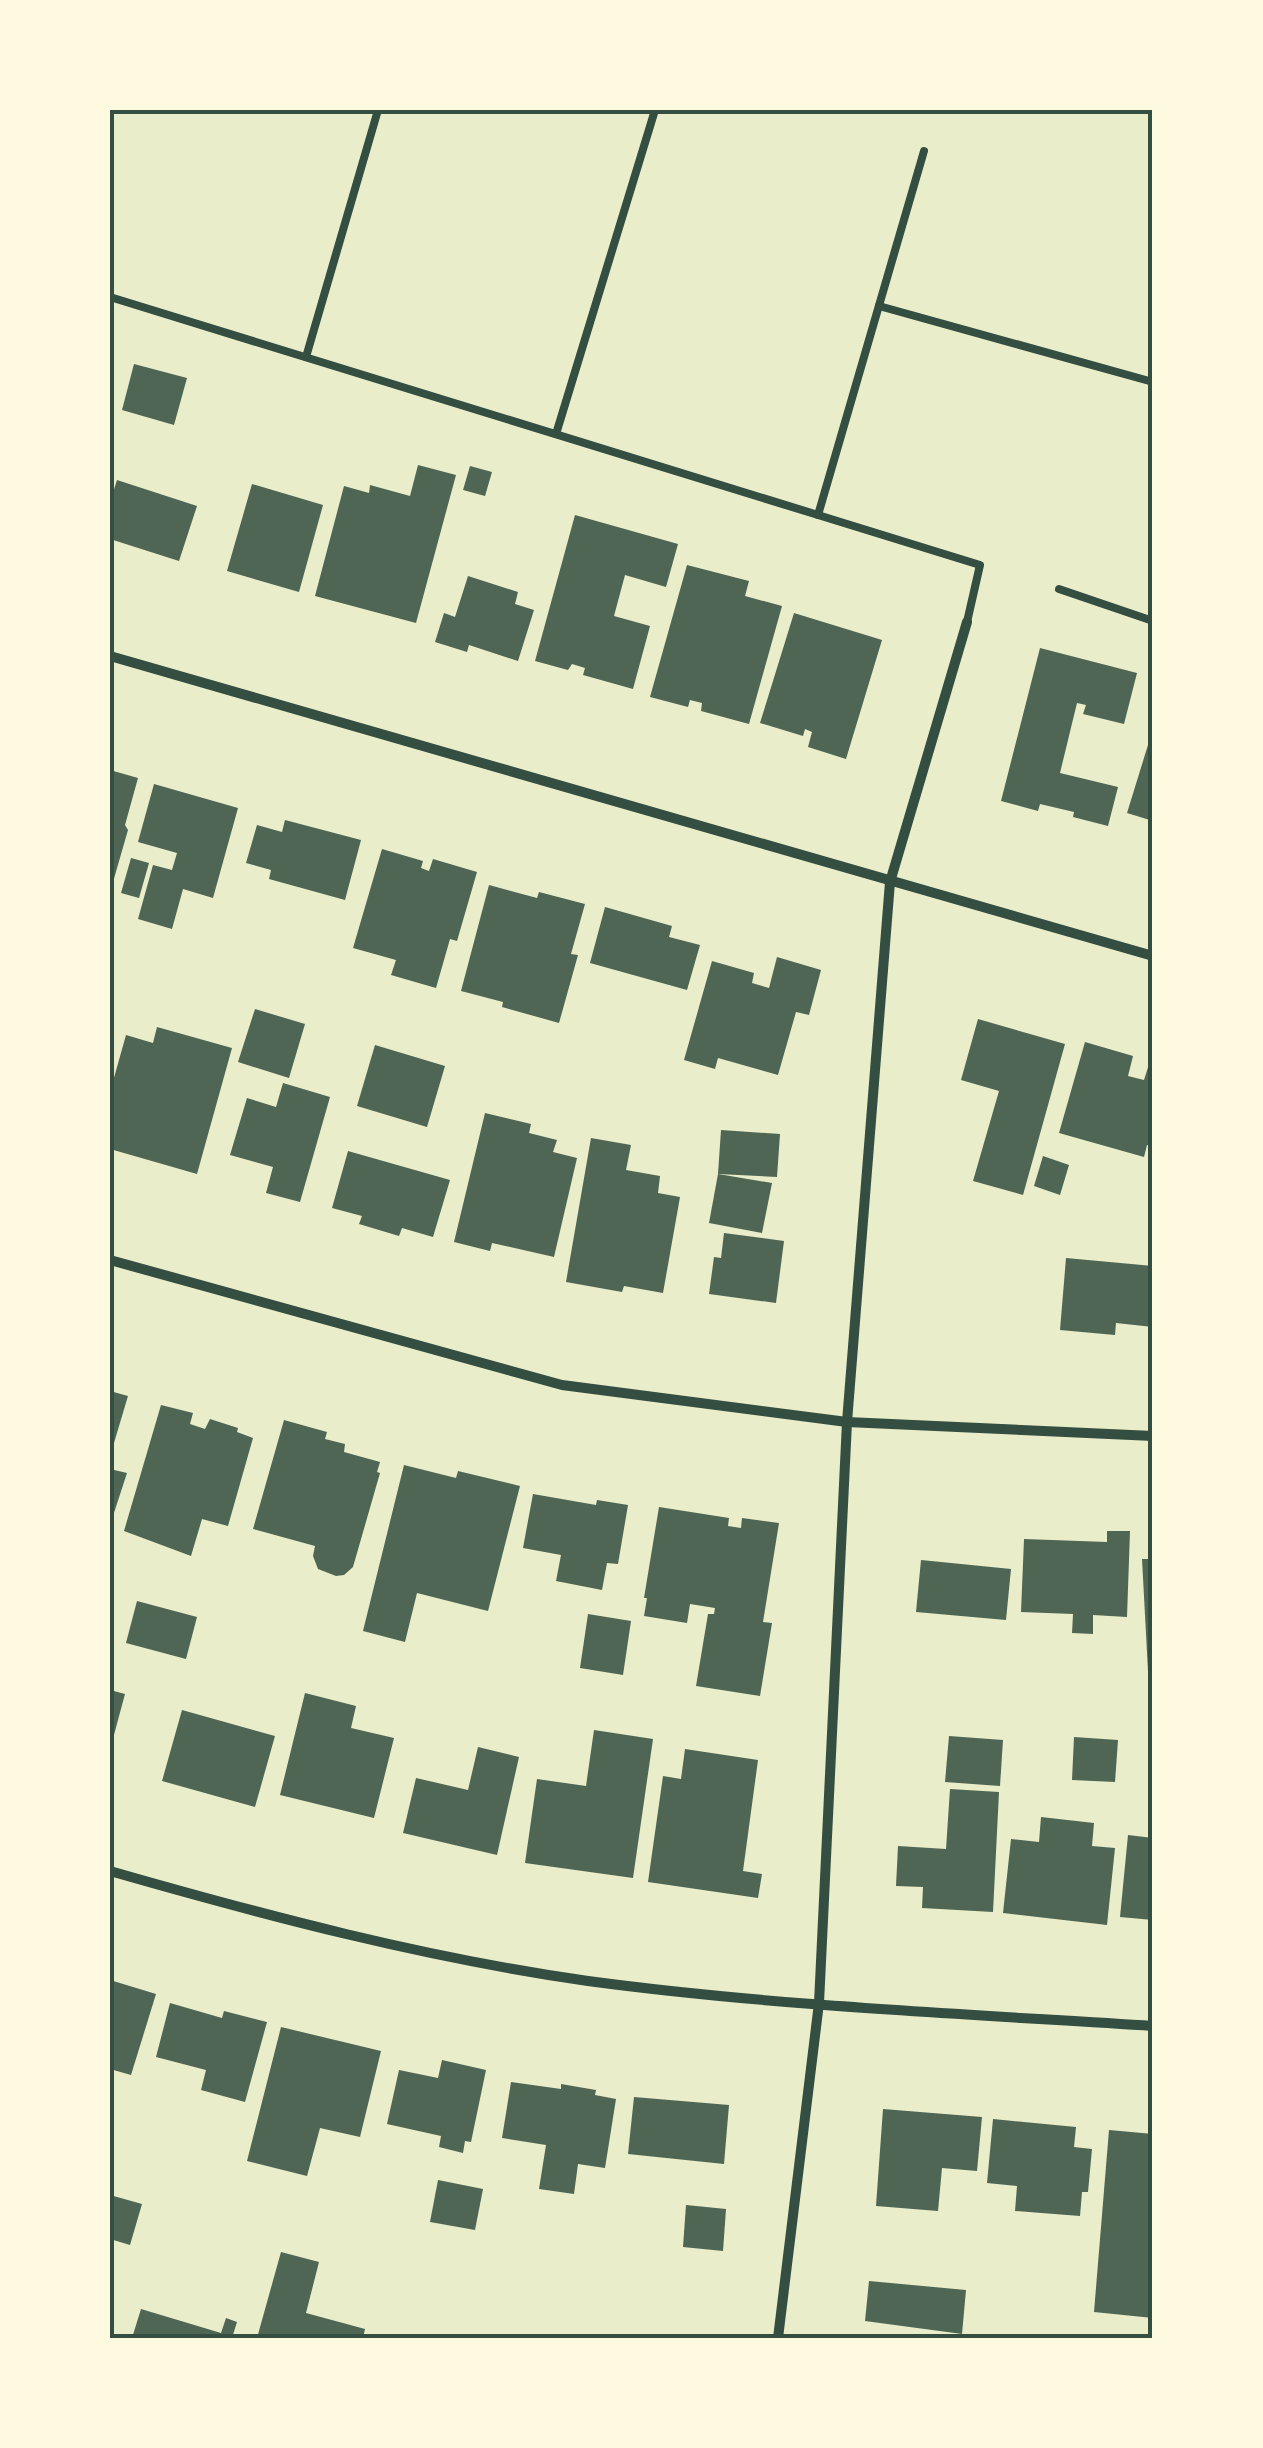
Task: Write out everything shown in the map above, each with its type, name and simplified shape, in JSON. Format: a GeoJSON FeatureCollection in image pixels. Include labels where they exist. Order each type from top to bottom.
{"type":"FeatureCollection","features":[{"type":"Feature","properties":{"kind":"street"},"geometry":{"type":"LineString","coordinates":[[778,2338],[819,2003],[847,1422],[890,882],[967,622]]}},
{"type":"Feature","properties":{"kind":"street"},"geometry":{"type":"LineString","coordinates":[[110,656],[1153,956]]}},
{"type":"Feature","properties":{"kind":"street"},"geometry":{"type":"LineString","coordinates":[[110,1260],[562,1384],[847,1422],[1153,1436]]}},
{"type":"Feature","properties":{"kind":"street"},"geometry":{"type":"LineString","coordinates":[[110,1871],[381,1944],[587,1980],[819,2003],[1153,2026]]}},
{"type":"Feature","properties":{"kind":"lane"},"geometry":{"type":"LineString","coordinates":[[306,357],[378,110]]}},
{"type":"Feature","properties":{"kind":"lane"},"geometry":{"type":"LineString","coordinates":[[556,434],[655,110]]}},
{"type":"Feature","properties":{"kind":"lane"},"geometry":{"type":"LineString","coordinates":[[818,514],[924,151]]}},
{"type":"Feature","properties":{"kind":"lane"},"geometry":{"type":"LineString","coordinates":[[110,297],[980,564],[967,622]]}},
{"type":"Feature","properties":{"kind":"lane"},"geometry":{"type":"LineString","coordinates":[[879,306],[1153,382]]}},
{"type":"Feature","properties":{"kind":"lane"},"geometry":{"type":"LineString","coordinates":[[1058,589],[1153,621]]}},
{"type":"Feature","properties":{"kind":"building"},"geometry":{"type":"Polygon","coordinates":[[[134,364],[187,378],[174,425],[122,410],[134,364]]]}},
{"type":"Feature","properties":{"kind":"building"},"geometry":{"type":"Polygon","coordinates":[[[418,465],[456,475],[416,623],[315,596],[344,486],[369,493],[370,485],[410,496],[418,465]]]}},
{"type":"Feature","properties":{"kind":"building"},"geometry":{"type":"Polygon","coordinates":[[[470,466],[492,472],[485,496],[463,490],[470,466]]]}},
{"type":"Feature","properties":{"kind":"building"},"geometry":{"type":"Polygon","coordinates":[[[117,480],[197,506],[179,561],[110,539],[110,502],[117,480]]]}},
{"type":"Feature","properties":{"kind":"building"},"geometry":{"type":"Polygon","coordinates":[[[252,484],[323,505],[299,592],[227,571],[252,484]]]}},
{"type":"Feature","properties":{"kind":"building"},"geometry":{"type":"Polygon","coordinates":[[[575,515],[678,544],[666,587],[625,575],[614,616],[650,626],[633,689],[583,675],[585,668],[572,664],[568,670],[535,661],[575,515]]]}},
{"type":"Feature","properties":{"kind":"building"},"geometry":{"type":"Polygon","coordinates":[[[687,565],[749,581],[745,596],[782,606],[749,724],[701,711],[702,703],[690,700],[688,707],[650,697],[687,565]]]}},
{"type":"Feature","properties":{"kind":"building"},"geometry":{"type":"Polygon","coordinates":[[[468,576],[518,592],[515,604],[534,610],[518,661],[469,645],[467,652],[435,642],[444,613],[455,617],[468,576]]]}},
{"type":"Feature","properties":{"kind":"building"},"geometry":{"type":"Polygon","coordinates":[[[794,613],[882,640],[846,759],[808,747],[812,732],[805,729],[803,736],[760,723],[794,613]]]}},
{"type":"Feature","properties":{"kind":"building"},"geometry":{"type":"Polygon","coordinates":[[[1040,648],[1137,673],[1124,724],[1083,714],[1086,705],[1077,703],[1060,773],[1118,787],[1108,826],[1040,804],[1038,811],[1001,801],[1040,648]]]}},
{"type":"Feature","properties":{"kind":"building"},"geometry":{"type":"Polygon","coordinates":[[[1153,732],[1153,821],[1127,813],[1153,732]]]}},
{"type":"Feature","properties":{"kind":"building"},"geometry":{"type":"Polygon","coordinates":[[[110,770],[138,778],[111,889],[110,770]]]}},
{"type":"Feature","properties":{"kind":"building"},"geometry":{"type":"Polygon","coordinates":[[[154,784],[238,808],[213,898],[183,889],[172,929],[138,919],[153,865],[172,870],[177,853],[138,842],[154,784]]]}},
{"type":"Feature","properties":{"kind":"building"},"geometry":{"type":"Polygon","coordinates":[[[285,820],[361,840],[345,900],[269,879],[271,870],[246,863],[257,825],[282,832],[285,820]]]}},
{"type":"Feature","properties":{"kind":"building"},"geometry":{"type":"Polygon","coordinates":[[[382,849],[423,861],[421,868],[429,871],[433,859],[477,872],[457,941],[450,939],[436,988],[391,975],[396,960],[353,948],[382,849]]]}},
{"type":"Feature","properties":{"kind":"building"},"geometry":{"type":"Polygon","coordinates":[[[131,858],[149,863],[139,898],[121,893],[131,858]]]}},
{"type":"Feature","properties":{"kind":"building"},"geometry":{"type":"Polygon","coordinates":[[[489,885],[537,898],[539,892],[585,904],[571,954],[578,955],[559,1023],[461,991],[489,885]]]}},
{"type":"Feature","properties":{"kind":"building"},"geometry":{"type":"Polygon","coordinates":[[[605,907],[672,926],[669,937],[700,945],[687,990],[590,963],[605,907]]]}},
{"type":"Feature","properties":{"kind":"building"},"geometry":{"type":"Polygon","coordinates":[[[777,957],[821,970],[809,1015],[796,1012],[778,1075],[718,1058],[715,1069],[684,1060],[712,961],[754,973],[752,983],[769,988],[777,957]]]}},
{"type":"Feature","properties":{"kind":"building"},"geometry":{"type":"Polygon","coordinates":[[[255,1009],[305,1024],[289,1078],[238,1062],[255,1009]]]}},
{"type":"Feature","properties":{"kind":"building"},"geometry":{"type":"Polygon","coordinates":[[[978,1019],[1065,1044],[1023,1195],[973,1181],[999,1091],[961,1080],[978,1019]]]}},
{"type":"Feature","properties":{"kind":"building"},"geometry":{"type":"Polygon","coordinates":[[[157,1027],[232,1048],[197,1174],[110,1149],[110,1092],[126,1035],[153,1043],[157,1027]]]}},
{"type":"Feature","properties":{"kind":"building"},"geometry":{"type":"Polygon","coordinates":[[[1085,1042],[1133,1056],[1128,1076],[1144,1080],[1150,1061],[1153,1062],[1153,1146],[1147,1145],[1144,1157],[1059,1133],[1085,1042]]]}},
{"type":"Feature","properties":{"kind":"building"},"geometry":{"type":"Polygon","coordinates":[[[375,1045],[445,1066],[427,1127],[357,1106],[375,1045]]]}},
{"type":"Feature","properties":{"kind":"building"},"geometry":{"type":"Polygon","coordinates":[[[283,1083],[330,1097],[300,1202],[266,1193],[273,1167],[230,1155],[247,1098],[276,1107],[283,1083]]]}},
{"type":"Feature","properties":{"kind":"building"},"geometry":{"type":"Polygon","coordinates":[[[485,1113],[531,1124],[529,1133],[557,1140],[553,1152],[577,1158],[554,1257],[492,1243],[490,1251],[454,1242],[485,1113]]]}},
{"type":"Feature","properties":{"kind":"building"},"geometry":{"type":"Polygon","coordinates":[[[721,1130],[780,1134],[777,1177],[718,1174],[721,1130]]]}},
{"type":"Feature","properties":{"kind":"building"},"geometry":{"type":"Polygon","coordinates":[[[591,1138],[631,1145],[626,1170],[660,1176],[658,1193],[680,1197],[663,1293],[624,1286],[622,1292],[566,1282],[591,1138]]]}},
{"type":"Feature","properties":{"kind":"building"},"geometry":{"type":"Polygon","coordinates":[[[348,1151],[450,1180],[433,1237],[402,1228],[399,1236],[359,1224],[362,1216],[332,1208],[348,1151]]]}},
{"type":"Feature","properties":{"kind":"building"},"geometry":{"type":"Polygon","coordinates":[[[1043,1156],[1069,1165],[1060,1195],[1034,1186],[1043,1156]]]}},
{"type":"Feature","properties":{"kind":"building"},"geometry":{"type":"Polygon","coordinates":[[[718,1174],[772,1183],[762,1233],[709,1223],[718,1174]]]}},
{"type":"Feature","properties":{"kind":"building"},"geometry":{"type":"Polygon","coordinates":[[[724,1233],[784,1241],[776,1303],[709,1294],[714,1257],[721,1258],[724,1233]]]}},
{"type":"Feature","properties":{"kind":"building"},"geometry":{"type":"Polygon","coordinates":[[[1066,1258],[1153,1266],[1153,1327],[1116,1323],[1115,1335],[1060,1330],[1066,1258]]]}},
{"type":"Feature","properties":{"kind":"building"},"geometry":{"type":"Polygon","coordinates":[[[110,1391],[128,1396],[111,1453],[110,1453],[110,1391]]]}},
{"type":"Feature","properties":{"kind":"building"},"geometry":{"type":"Polygon","coordinates":[[[161,1405],[193,1413],[190,1424],[205,1429],[210,1419],[238,1428],[237,1432],[253,1438],[228,1526],[202,1519],[191,1556],[124,1531],[161,1405]]]}},
{"type":"Feature","properties":{"kind":"building"},"geometry":{"type":"Polygon","coordinates":[[[284,1420],[327,1432],[325,1439],[345,1444],[344,1452],[380,1462],[353,1567],[344,1575],[318,1569],[313,1556],[315,1546],[253,1529],[284,1420]]]}},
{"type":"Feature","properties":{"kind":"building"},"geometry":{"type":"Polygon","coordinates":[[[404,1465],[456,1478],[458,1471],[520,1486],[488,1611],[417,1593],[405,1642],[363,1631],[404,1465]]]}},
{"type":"Feature","properties":{"kind":"building"},"geometry":{"type":"Polygon","coordinates":[[[110,1469],[127,1473],[111,1522],[110,1522],[110,1469]]]}},
{"type":"Feature","properties":{"kind":"building"},"geometry":{"type":"Polygon","coordinates":[[[533,1494],[596,1505],[597,1500],[628,1505],[618,1564],[607,1563],[602,1590],[556,1581],[561,1555],[523,1548],[533,1494]]]}},
{"type":"Feature","properties":{"kind":"building"},"geometry":{"type":"Polygon","coordinates":[[[659,1507],[729,1518],[728,1526],[741,1528],[742,1518],[779,1523],[763,1622],[772,1623],[760,1696],[696,1686],[708,1614],[714,1614],[715,1608],[690,1604],[687,1623],[644,1616],[659,1507]]]}},
{"type":"Feature","properties":{"kind":"building"},"geometry":{"type":"Polygon","coordinates":[[[1107,1531],[1130,1531],[1127,1617],[1093,1615],[1093,1634],[1072,1633],[1073,1614],[1021,1612],[1024,1539],[1107,1542],[1107,1531]]]}},
{"type":"Feature","properties":{"kind":"building"},"geometry":{"type":"Polygon","coordinates":[[[1142,1559],[1153,1559],[1153,1671],[1148,1671],[1142,1559]]]}},
{"type":"Feature","properties":{"kind":"building"},"geometry":{"type":"Polygon","coordinates":[[[921,1560],[1011,1569],[1006,1620],[916,1612],[921,1560]]]}},
{"type":"Feature","properties":{"kind":"building"},"geometry":{"type":"Polygon","coordinates":[[[137,1601],[197,1617],[186,1659],[126,1643],[137,1601]]]}},
{"type":"Feature","properties":{"kind":"building"},"geometry":{"type":"Polygon","coordinates":[[[588,1614],[631,1621],[623,1675],[580,1668],[588,1614]]]}},
{"type":"Feature","properties":{"kind":"building"},"geometry":{"type":"Polygon","coordinates":[[[110,1690],[125,1694],[111,1746],[110,1746],[110,1690]]]}},
{"type":"Feature","properties":{"kind":"building"},"geometry":{"type":"Polygon","coordinates":[[[305,1693],[356,1706],[351,1728],[394,1738],[374,1818],[280,1795],[305,1693]]]}},
{"type":"Feature","properties":{"kind":"building"},"geometry":{"type":"Polygon","coordinates":[[[182,1710],[275,1736],[255,1807],[162,1781],[182,1710]]]}},
{"type":"Feature","properties":{"kind":"building"},"geometry":{"type":"Polygon","coordinates":[[[594,1730],[653,1739],[633,1878],[525,1863],[537,1779],[586,1786],[594,1730]]]}},
{"type":"Feature","properties":{"kind":"building"},"geometry":{"type":"Polygon","coordinates":[[[949,1736],[1003,1740],[1000,1786],[945,1782],[949,1736]]]}},
{"type":"Feature","properties":{"kind":"building"},"geometry":{"type":"Polygon","coordinates":[[[1074,1737],[1118,1740],[1115,1782],[1072,1780],[1074,1737]]]}},
{"type":"Feature","properties":{"kind":"building"},"geometry":{"type":"Polygon","coordinates":[[[478,1747],[519,1757],[497,1855],[403,1833],[416,1778],[468,1790],[478,1747]]]}},
{"type":"Feature","properties":{"kind":"building"},"geometry":{"type":"Polygon","coordinates":[[[685,1749],[758,1760],[743,1871],[762,1874],[758,1898],[648,1882],[663,1776],[681,1779],[685,1749]]]}},
{"type":"Feature","properties":{"kind":"building"},"geometry":{"type":"Polygon","coordinates":[[[950,1789],[999,1792],[993,1912],[922,1908],[923,1887],[896,1886],[898,1846],[946,1849],[950,1789]]]}},
{"type":"Feature","properties":{"kind":"building"},"geometry":{"type":"Polygon","coordinates":[[[1041,1817],[1094,1823],[1092,1846],[1115,1848],[1107,1925],[1003,1913],[1011,1839],[1039,1842],[1041,1817]]]}},
{"type":"Feature","properties":{"kind":"building"},"geometry":{"type":"Polygon","coordinates":[[[1128,1835],[1153,1838],[1153,1920],[1120,1917],[1128,1835]]]}},
{"type":"Feature","properties":{"kind":"building"},"geometry":{"type":"Polygon","coordinates":[[[110,1980],[156,1994],[131,2075],[110,2069],[110,1980]]]}},
{"type":"Feature","properties":{"kind":"building"},"geometry":{"type":"Polygon","coordinates":[[[170,2003],[222,2018],[224,2011],[267,2022],[245,2102],[201,2090],[206,2070],[156,2057],[170,2003]]]}},
{"type":"Feature","properties":{"kind":"building"},"geometry":{"type":"Polygon","coordinates":[[[281,2027],[381,2051],[360,2137],[320,2128],[307,2176],[247,2161],[281,2027]]]}},
{"type":"Feature","properties":{"kind":"building"},"geometry":{"type":"Polygon","coordinates":[[[442,2060],[486,2070],[471,2142],[465,2141],[463,2153],[439,2147],[441,2136],[387,2124],[399,2070],[438,2078],[442,2060]]]}},
{"type":"Feature","properties":{"kind":"building"},"geometry":{"type":"Polygon","coordinates":[[[511,2082],[561,2089],[561,2084],[596,2090],[595,2095],[616,2099],[605,2168],[578,2164],[574,2194],[539,2189],[546,2145],[502,2138],[511,2082]]]}},
{"type":"Feature","properties":{"kind":"building"},"geometry":{"type":"Polygon","coordinates":[[[634,2097],[729,2105],[724,2164],[628,2154],[634,2097]]]}},
{"type":"Feature","properties":{"kind":"building"},"geometry":{"type":"Polygon","coordinates":[[[883,2109],[982,2117],[977,2171],[942,2168],[938,2211],[876,2206],[883,2109]]]}},
{"type":"Feature","properties":{"kind":"building"},"geometry":{"type":"Polygon","coordinates":[[[993,2119],[1076,2127],[1074,2147],[1092,2149],[1088,2192],[1082,2192],[1080,2216],[1015,2211],[1017,2186],[987,2183],[993,2119]]]}},
{"type":"Feature","properties":{"kind":"building"},"geometry":{"type":"Polygon","coordinates":[[[1109,2130],[1153,2134],[1153,2318],[1094,2312],[1109,2130]]]}},
{"type":"Feature","properties":{"kind":"building"},"geometry":{"type":"Polygon","coordinates":[[[438,2180],[483,2189],[475,2230],[430,2222],[438,2180]]]}},
{"type":"Feature","properties":{"kind":"building"},"geometry":{"type":"Polygon","coordinates":[[[110,2195],[142,2204],[130,2245],[110,2239],[110,2195]]]}},
{"type":"Feature","properties":{"kind":"building"},"geometry":{"type":"Polygon","coordinates":[[[686,2205],[726,2209],[723,2251],[683,2247],[686,2205]]]}},
{"type":"Feature","properties":{"kind":"building"},"geometry":{"type":"Polygon","coordinates":[[[281,2252],[319,2262],[306,2313],[365,2329],[363,2338],[257,2338],[281,2252]]]}},
{"type":"Feature","properties":{"kind":"building"},"geometry":{"type":"Polygon","coordinates":[[[869,2281],[966,2290],[962,2334],[865,2321],[869,2281]]]}},
{"type":"Feature","properties":{"kind":"building"},"geometry":{"type":"Polygon","coordinates":[[[141,2309],[221,2333],[226,2318],[237,2322],[232,2338],[132,2338],[141,2309]]]}}]}
